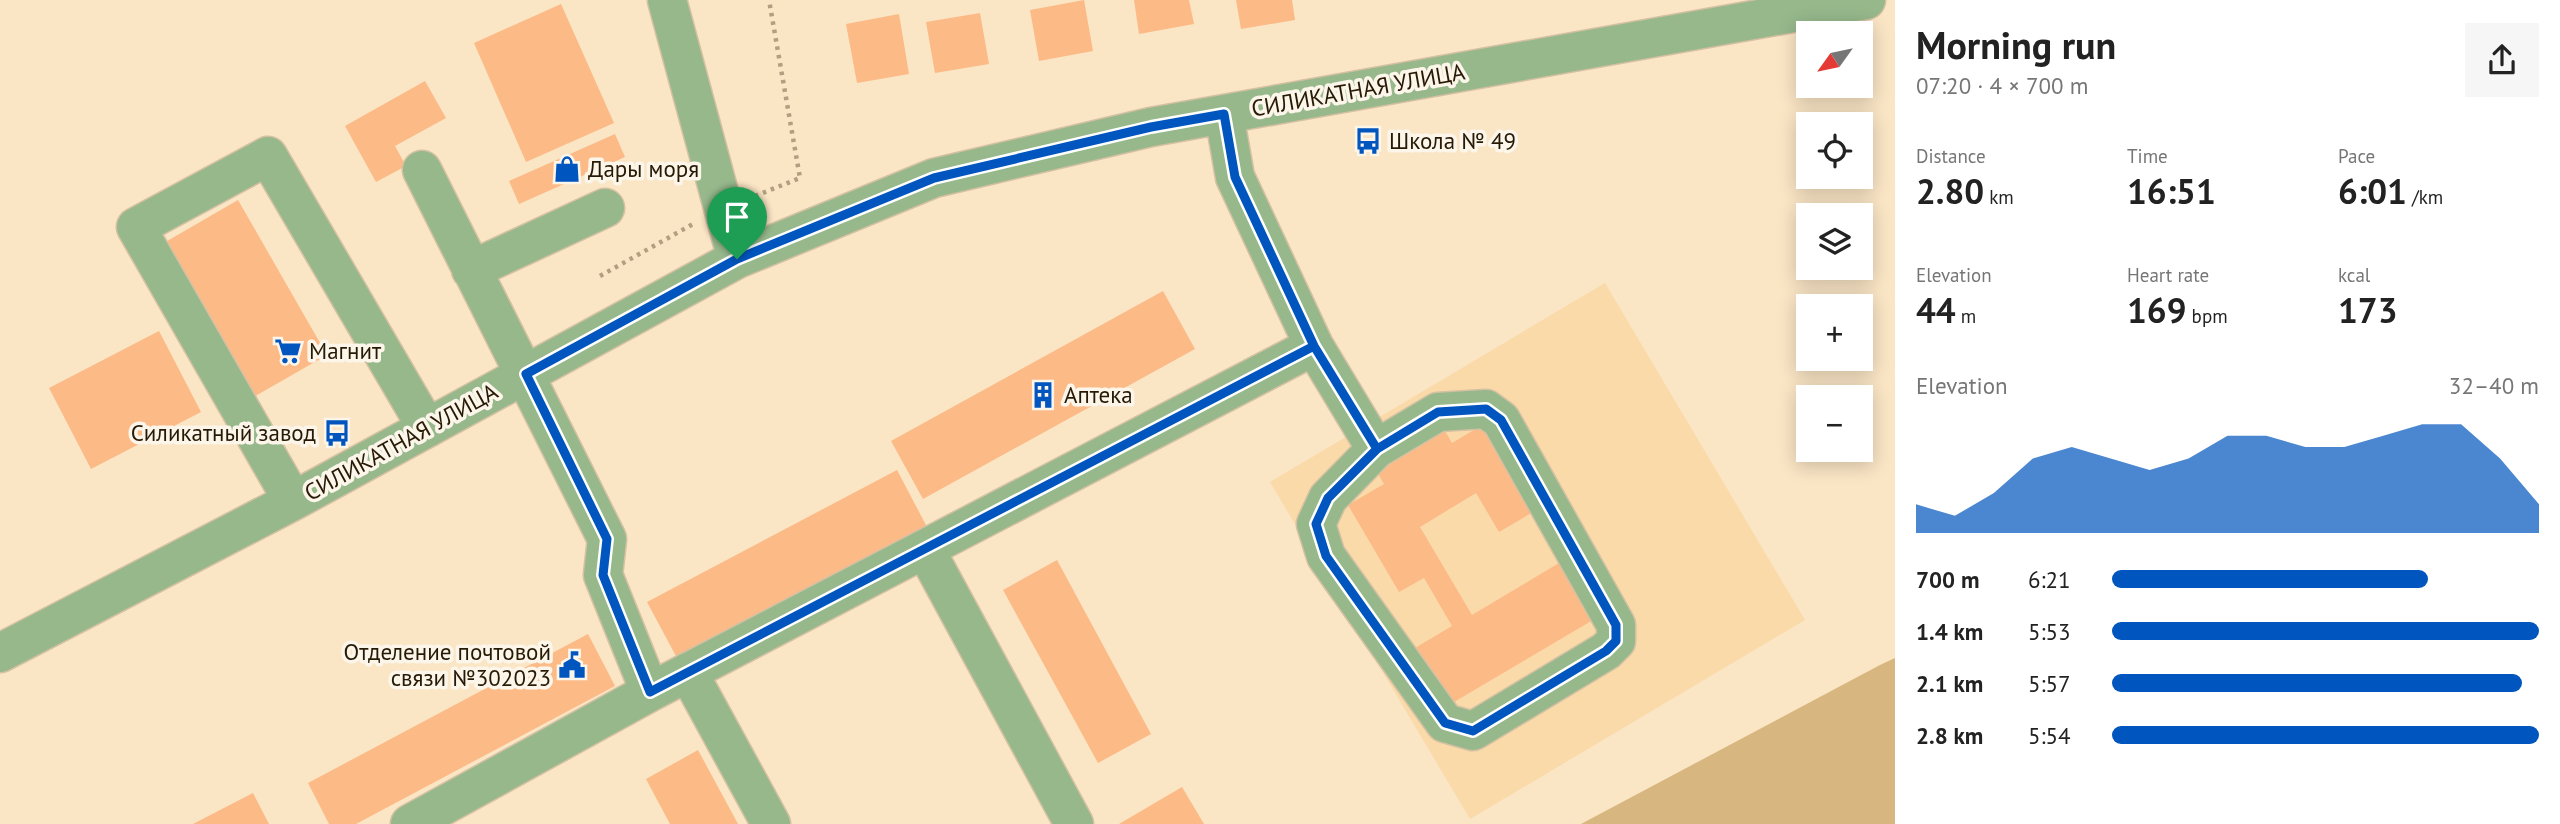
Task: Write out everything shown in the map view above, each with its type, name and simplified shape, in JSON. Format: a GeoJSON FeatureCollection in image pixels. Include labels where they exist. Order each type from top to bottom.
{"type":"FeatureCollection","features":[{"type":"Feature","properties":{"kind":"street"},"geometry":{"type":"LineString","coordinates":[[667,0],[737,259]]}},
{"type":"Feature","properties":{"kind":"street","name":"СИЛИКАТНАЯ УЛИЦА"},"geometry":{"type":"LineString","coordinates":[[4,649],[293,501],[737,259],[934,178],[1151,127],[1755,9],[1866,0]]}},
{"type":"Feature","properties":{"kind":"street"},"geometry":{"type":"LineString","coordinates":[[1224,114],[1235,177],[1314,346],[1377,449]]}},
{"type":"Feature","properties":{"kind":"street"},"geometry":{"type":"LineString","coordinates":[[293,501],[136,228],[148,221],[268,156],[427,428]]}},
{"type":"Feature","properties":{"kind":"street"},"geometry":{"type":"LineString","coordinates":[[422,170],[607,539],[603,575],[650,692]]}},
{"type":"Feature","properties":{"kind":"street"},"geometry":{"type":"LineString","coordinates":[[471,270],[605,208]]}},
{"type":"Feature","properties":{"kind":"street"},"geometry":{"type":"LineString","coordinates":[[410,824],[650,692],[1314,346]]}},
{"type":"Feature","properties":{"kind":"street"},"geometry":{"type":"LineString","coordinates":[[1486,409],[1501,420],[1616,625],[1616,641],[1606,651],[1473,731],[1445,723],[1326,556],[1316,524],[1328,498],[1377,449],[1438,412],[1486,409]]}},
{"type":"Feature","properties":{"kind":"street"},"geometry":{"type":"LineString","coordinates":[[925,549],[1074,824]]}},
{"type":"Feature","properties":{"kind":"street"},"geometry":{"type":"LineString","coordinates":[[688,672],[771,824]]}},
{"type":"Feature","properties":{"kind":"shaded area"},"geometry":{"type":"Polygon","coordinates":[[[1605,283],[1805,620],[1470,819],[1270,482],[1605,283]]]}},
{"type":"Feature","properties":{"kind":"shaded area"},"geometry":{"type":"Polygon","coordinates":[[[1895,658],[1895,824],[1581,824],[1880,665],[1895,658]]]}},
{"type":"Feature","properties":{"kind":"building"},"geometry":{"type":"Polygon","coordinates":[[[1084,0],[1093,51],[1039,61],[1030,10],[1084,0]]]}},
{"type":"Feature","properties":{"kind":"building"},"geometry":{"type":"Polygon","coordinates":[[[1134,0],[1189,0],[1194,24],[1139,34],[1134,0]]]}},
{"type":"Feature","properties":{"kind":"building"},"geometry":{"type":"Polygon","coordinates":[[[1236,0],[1292,0],[1295,20],[1241,29],[1236,0]]]}},
{"type":"Feature","properties":{"kind":"building"},"geometry":{"type":"Polygon","coordinates":[[[561,4],[614,123],[526,162],[474,43],[561,4]]]}},
{"type":"Feature","properties":{"kind":"building"},"geometry":{"type":"Polygon","coordinates":[[[980,13],[989,64],[935,73],[926,22],[980,13]]]}},
{"type":"Feature","properties":{"kind":"building"},"geometry":{"type":"Polygon","coordinates":[[[899,14],[909,74],[857,83],[846,24],[899,14]]]}},
{"type":"Feature","properties":{"kind":"building"},"geometry":{"type":"Polygon","coordinates":[[[425,81],[446,118],[395,146],[406,166],[376,182],[345,126],[425,81]]]}},
{"type":"Feature","properties":{"kind":"building","name":"Дары моря"},"geometry":{"type":"Polygon","coordinates":[[[615,134],[625,157],[519,204],[509,181],[615,134]]]}},
{"type":"Feature","properties":{"kind":"building"},"geometry":{"type":"Polygon","coordinates":[[[238,200],[327,355],[250,399],[162,244],[238,200]]]}},
{"type":"Feature","properties":{"kind":"building","name":"Аптека"},"geometry":{"type":"Polygon","coordinates":[[[1163,291],[1195,349],[923,499],[891,441],[1163,291]]]}},
{"type":"Feature","properties":{"kind":"building"},"geometry":{"type":"Polygon","coordinates":[[[159,331],[201,412],[91,469],[49,388],[159,331]]]}},
{"type":"Feature","properties":{"kind":"building"},"geometry":{"type":"Polygon","coordinates":[[[1489,421],[1540,508],[1499,532],[1476,493],[1420,527],[1472,615],[1564,560],[1598,617],[1449,705],[1415,648],[1452,626],[1424,578],[1399,592],[1348,505],[1384,484],[1377,472],[1445,431],[1452,443],[1489,421]]]}},
{"type":"Feature","properties":{"kind":"building"},"geometry":{"type":"Polygon","coordinates":[[[897,470],[927,527],[677,658],[647,602],[897,470]]]}},
{"type":"Feature","properties":{"kind":"building"},"geometry":{"type":"Polygon","coordinates":[[[1057,560],[1151,734],[1098,763],[1003,590],[1057,560]]]}},
{"type":"Feature","properties":{"kind":"building"},"geometry":{"type":"Polygon","coordinates":[[[588,634],[615,686],[356,824],[329,824],[308,783],[588,634]]]}},
{"type":"Feature","properties":{"kind":"building"},"geometry":{"type":"Polygon","coordinates":[[[698,750],[738,824],[670,824],[646,779],[698,750]]]}},
{"type":"Feature","properties":{"kind":"building"},"geometry":{"type":"Polygon","coordinates":[[[1182,787],[1204,824],[1119,824],[1182,787]]]}},
{"type":"Feature","properties":{"kind":"building"},"geometry":{"type":"Polygon","coordinates":[[[253,793],[269,824],[193,824],[253,793]]]}},
{"type":"Feature","properties":{"kind":"place","name":"Школа № 49"},"geometry":{"type":"Point","coordinates":[1368,141]}},
{"type":"Feature","properties":{"kind":"place","name":"Дары моря"},"geometry":{"type":"Point","coordinates":[567,169]}},
{"type":"Feature","properties":{"kind":"place","name":"Магнит"},"geometry":{"type":"Point","coordinates":[288,351]}},
{"type":"Feature","properties":{"kind":"place","name":"Аптека"},"geometry":{"type":"Point","coordinates":[1043,395]}},
{"type":"Feature","properties":{"kind":"place","name":"Силикатный завод"},"geometry":{"type":"Point","coordinates":[337,433]}},
{"type":"Feature","properties":{"kind":"place","name":"Отделение почтовой связи №302023"},"geometry":{"type":"Point","coordinates":[572,665]}},
{"type":"Feature","properties":{"kind":"route"},"geometry":{"type":"LineString","coordinates":[[737,259],[526,374],[607,539],[603,575],[650,692],[1314,346],[1377,449],[1438,412],[1486,409],[1501,420],[1616,625],[1616,641],[1606,651],[1473,731],[1445,723],[1326,556],[1316,524],[1328,498],[1377,449],[1364,426],[1314,346],[1235,177],[1224,114],[1151,127],[934,178],[737,259]]}}]}
